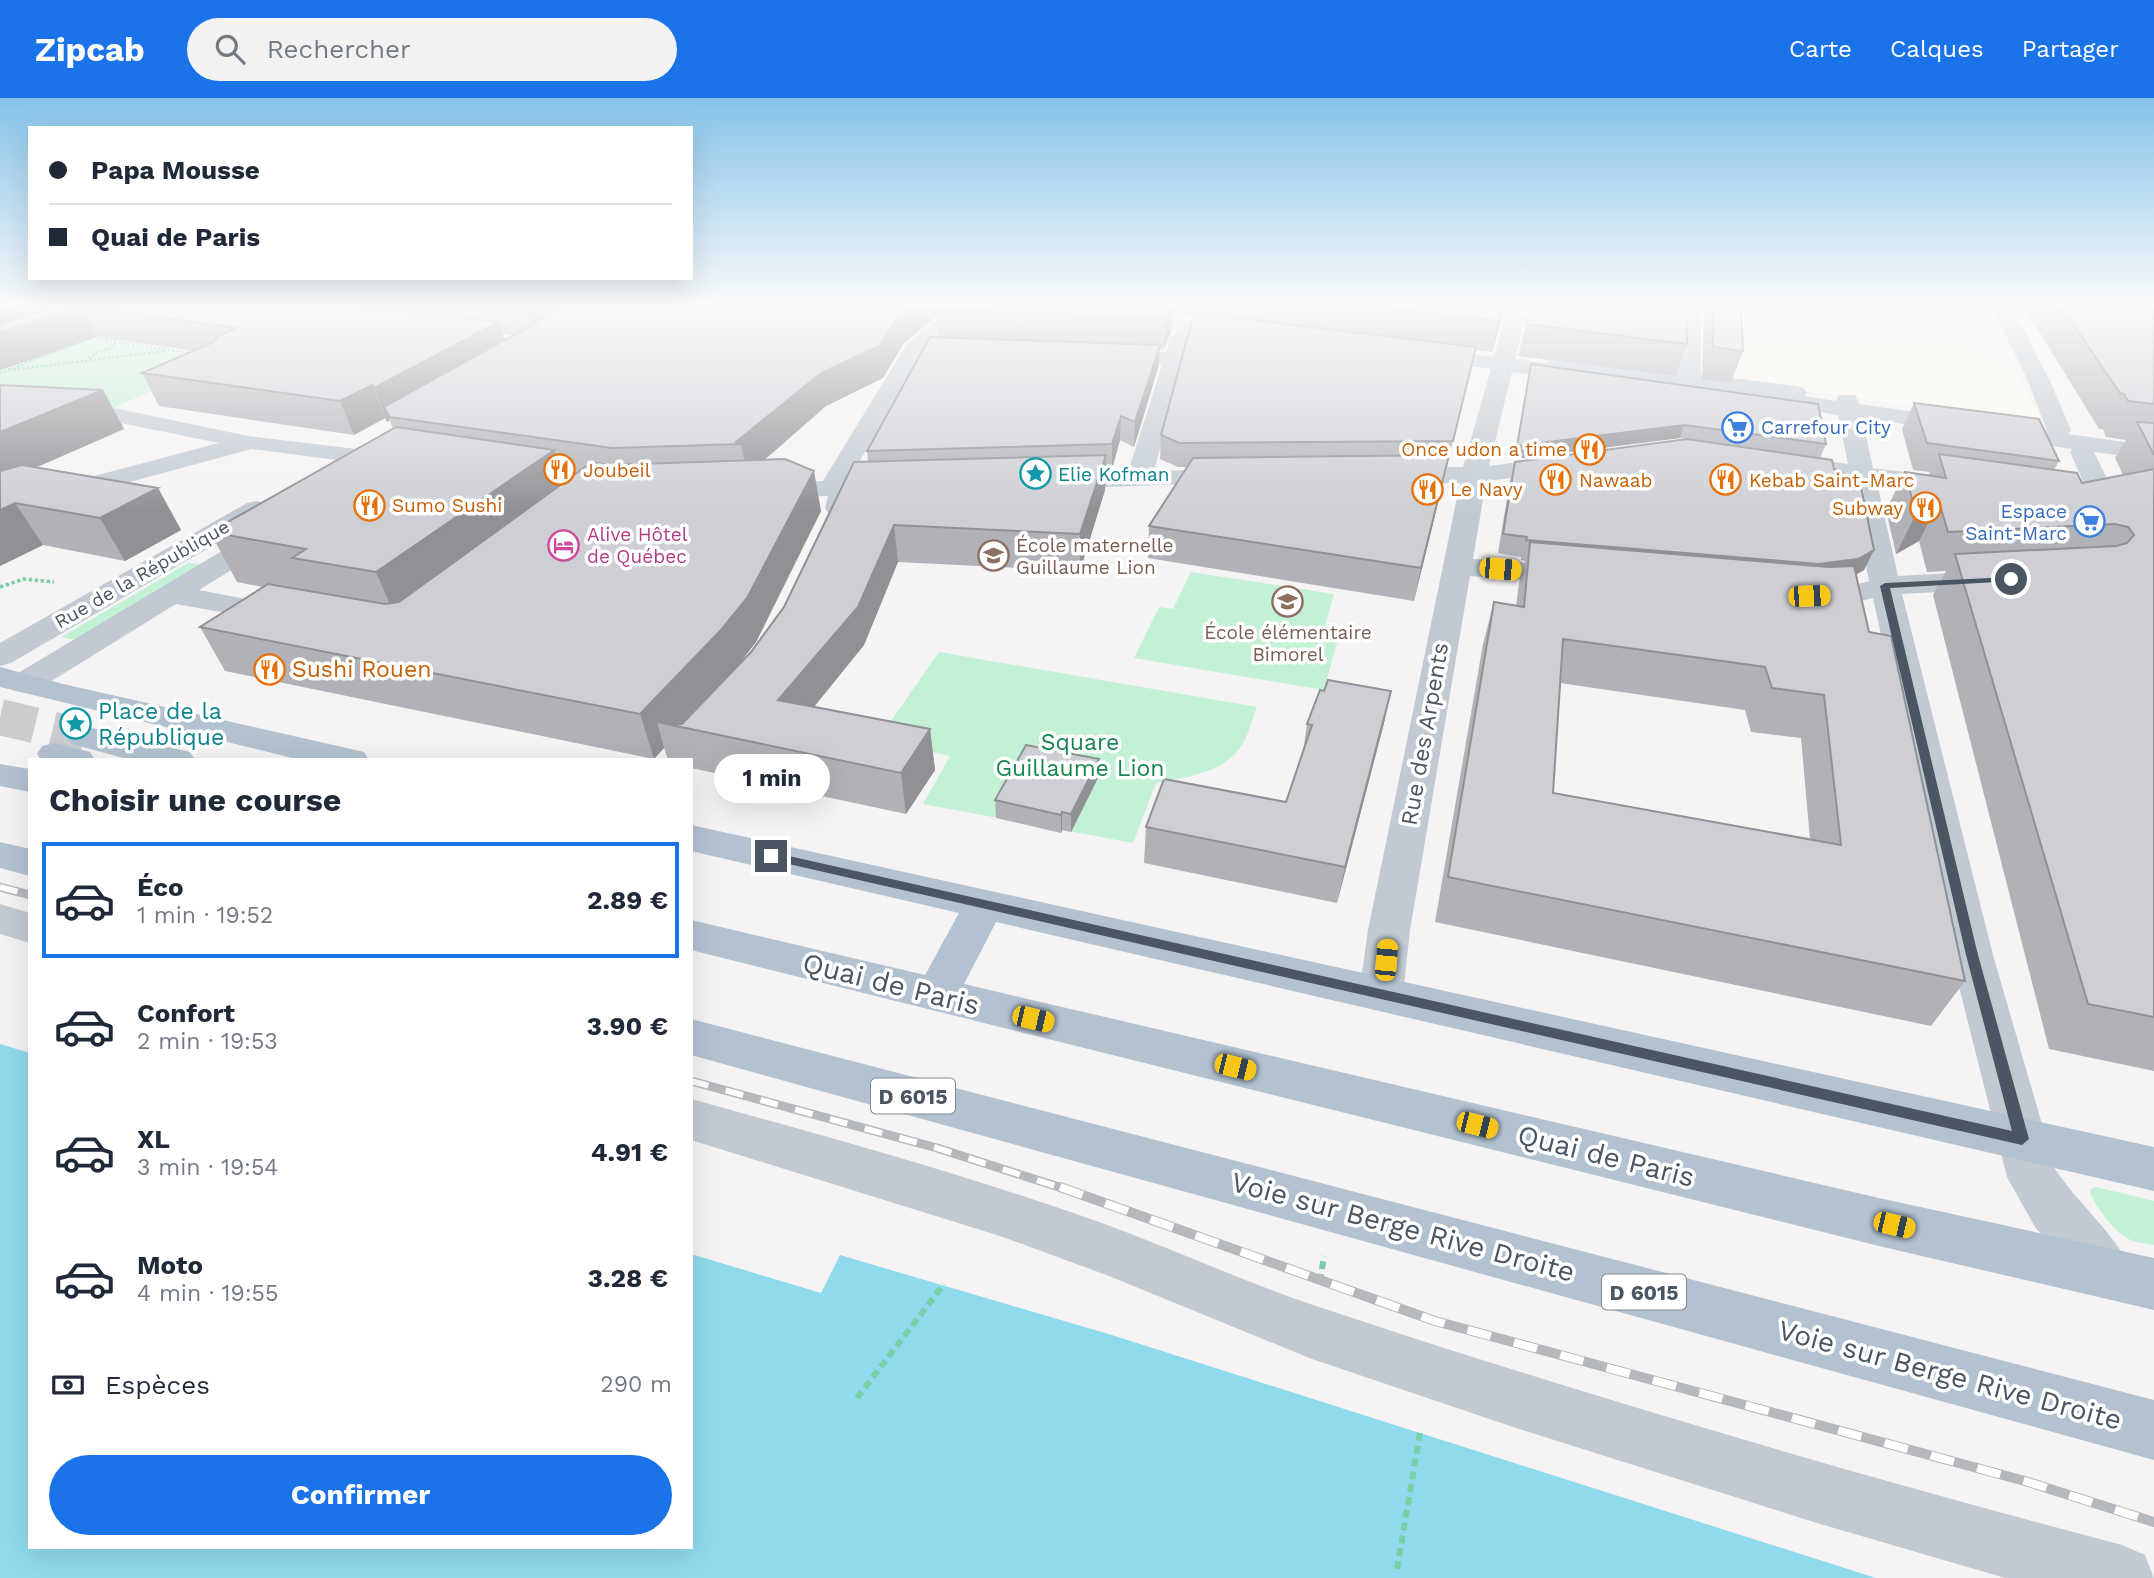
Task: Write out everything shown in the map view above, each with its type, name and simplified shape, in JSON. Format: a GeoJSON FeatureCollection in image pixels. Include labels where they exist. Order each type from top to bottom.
{"type":"FeatureCollection","features":[{"type":"Feature","properties":{"kind":"main road"},"geometry":{"type":"LineString","coordinates":[[8,686],[342,758]]}},
{"type":"Feature","properties":{"kind":"main road"},"geometry":{"type":"LineString","coordinates":[[72,750],[156,758]]}},
{"type":"Feature","properties":{"kind":"main road"},"geometry":{"type":"LineString","coordinates":[[0,775],[28,781]]}},
{"type":"Feature","properties":{"kind":"main road"},"geometry":{"type":"LineString","coordinates":[[693,838],[2154,1169]]}},
{"type":"Feature","properties":{"kind":"main road"},"geometry":{"type":"LineString","coordinates":[[0,855],[28,862]]}},
{"type":"Feature","properties":{"kind":"main road"},"geometry":{"type":"LineString","coordinates":[[693,864],[824,869]]}},
{"type":"Feature","properties":{"kind":"main road"},"geometry":{"type":"LineString","coordinates":[[936,995],[985,904]]}},
{"type":"Feature","properties":{"kind":"main road","name":"Quai de Paris"},"geometry":{"type":"LineString","coordinates":[[693,935],[1853,1216],[2130,1279]]}},
{"type":"Feature","properties":{"kind":"main road","name":"Voie sur Berge Rive Droite"},"geometry":{"type":"LineString","coordinates":[[693,1038],[2154,1430]]}},
{"type":"Feature","properties":{"kind":"street"},"geometry":{"type":"LineString","coordinates":[[827,531],[842,499],[836,480],[898,374]]}},
{"type":"Feature","properties":{"kind":"street"},"geometry":{"type":"LineString","coordinates":[[1139,478],[1169,374]]}},
{"type":"Feature","properties":{"kind":"street","name":"Rue des Arpents"},"geometry":{"type":"LineString","coordinates":[[1381,994],[1389,930],[1474,475],[1501,374]]}},
{"type":"Feature","properties":{"kind":"street"},"geometry":{"type":"LineString","coordinates":[[1602,374],[2059,430],[2036,374]]}},
{"type":"Feature","properties":{"kind":"street"},"geometry":{"type":"LineString","coordinates":[[1642,374],[1690,379],[1848,405],[2086,448],[2154,453]]}},
{"type":"Feature","properties":{"kind":"street"},"geometry":{"type":"LineString","coordinates":[[1690,374],[1690,379]]}},
{"type":"Feature","properties":{"kind":"street"},"geometry":{"type":"LineString","coordinates":[[150,399],[114,415],[356,468]]}},
{"type":"Feature","properties":{"kind":"street"},"geometry":{"type":"LineString","coordinates":[[1848,405],[1885,586],[1972,955],[2032,1178],[2053,1210],[2130,1279]]}},
{"type":"Feature","properties":{"kind":"street"},"geometry":{"type":"LineString","coordinates":[[0,509],[244,445]]}},
{"type":"Feature","properties":{"kind":"street"},"geometry":{"type":"LineString","coordinates":[[2032,498],[2058,501],[2101,493],[2086,448]]}},
{"type":"Feature","properties":{"kind":"street"},"geometry":{"type":"LineString","coordinates":[[315,475],[356,468],[388,449],[422,464]]}},
{"type":"Feature","properties":{"kind":"street"},"geometry":{"type":"LineString","coordinates":[[1759,459],[1981,491]]}},
{"type":"Feature","properties":{"kind":"street"},"geometry":{"type":"LineString","coordinates":[[1362,476],[1474,475],[1588,461]]}},
{"type":"Feature","properties":{"kind":"street"},"geometry":{"type":"LineString","coordinates":[[1026,482],[1251,477]]}},
{"type":"Feature","properties":{"kind":"street"},"geometry":{"type":"LineString","coordinates":[[744,491],[914,486]]}},
{"type":"Feature","properties":{"kind":"street","name":"Rue de la République"},"geometry":{"type":"LineString","coordinates":[[0,656],[286,508],[172,594]]}},
{"type":"Feature","properties":{"kind":"street"},"geometry":{"type":"LineString","coordinates":[[1458,566],[1607,578]]}},
{"type":"Feature","properties":{"kind":"street"},"geometry":{"type":"LineString","coordinates":[[1830,595],[1852,594],[1885,586],[2025,579]]}},
{"type":"Feature","properties":{"kind":"street"},"geometry":{"type":"LineString","coordinates":[[8,686],[172,594],[312,620]]}},
{"type":"Feature","properties":{"kind":"street"},"geometry":{"type":"LineString","coordinates":[[0,919],[28,927]]}},
{"type":"Feature","properties":{"kind":"street"},"geometry":{"type":"LineString","coordinates":[[693,1120],[910,1183],[1101,1247],[1308,1330],[1645,1439],[2003,1546],[2122,1578]]}},
{"type":"Feature","properties":{"kind":"path"},"geometry":{"type":"LineString","coordinates":[[0,587],[24,579],[62,583]]}},
{"type":"Feature","properties":{"kind":"path"},"geometry":{"type":"LineString","coordinates":[[857,1398],[944,1284]]}},
{"type":"Feature","properties":{"kind":"path"},"geometry":{"type":"LineString","coordinates":[[1397,1569],[1420,1433]]}},
{"type":"Feature","properties":{"kind":"shaded area"},"geometry":{"type":"Polygon","coordinates":[[[2016,374],[2045,425],[1701,375],[2016,374]]]}},
{"type":"Feature","properties":{"kind":"green space"},"geometry":{"type":"Polygon","coordinates":[[[0,374],[191,374],[99,414],[0,408],[0,374]]]}},
{"type":"Feature","properties":{"kind":"green space"},"geometry":{"type":"Polygon","coordinates":[[[188,563],[200,564],[75,640],[61,637],[188,563]]]}},
{"type":"Feature","properties":{"kind":"green space"},"geometry":{"type":"Polygon","coordinates":[[[1191,572],[1334,594],[1323,633],[1339,635],[1324,690],[1134,658],[1159,607],[1173,609],[1191,572]]]}},
{"type":"Feature","properties":{"kind":"green space","name":"Square Guillaume Lion"},"geometry":{"type":"Polygon","coordinates":[[[939,652],[1257,707],[1243,743],[1227,761],[1205,772],[1156,783],[1133,843],[923,804],[950,756],[877,741],[939,652]]]}},
{"type":"Feature","properties":{"kind":"green space"},"geometry":{"type":"Polygon","coordinates":[[[2096,1187],[2154,1201],[2154,1245],[2130,1240],[2116,1229],[2100,1210],[2089,1190],[2096,1187]]]}},
{"type":"Feature","properties":{"kind":"water"},"geometry":{"type":"Polygon","coordinates":[[[0,1044],[28,1052],[28,1549],[693,1549],[693,1255],[821,1293],[840,1255],[1115,1336],[1876,1578],[0,1578],[0,1044]]]}},
{"type":"Feature","properties":{"kind":"building"},"geometry":{"type":"Polygon","coordinates":[[[150,374],[400,374],[340,401],[150,374]]]}},
{"type":"Feature","properties":{"kind":"building"},"geometry":{"type":"Polygon","coordinates":[[[443,374],[820,374],[736,442],[741,444],[612,448],[390,417],[384,407],[443,374]]]}},
{"type":"Feature","properties":{"kind":"building"},"geometry":{"type":"Polygon","coordinates":[[[910,374],[1151,374],[1135,422],[1121,416],[1112,444],[867,451],[910,374]]]}},
{"type":"Feature","properties":{"kind":"building"},"geometry":{"type":"Polygon","coordinates":[[[1177,374],[1469,374],[1453,441],[1179,443],[1161,435],[1177,374]]]}},
{"type":"Feature","properties":{"kind":"building"},"geometry":{"type":"Polygon","coordinates":[[[1529,374],[1603,374],[1818,404],[1826,444],[1684,425],[1517,446],[1529,374]]]}},
{"type":"Feature","properties":{"kind":"building"},"geometry":{"type":"Polygon","coordinates":[[[2107,374],[2154,374],[2154,404],[2128,401],[2124,394],[2120,393],[2107,374]]]}},
{"type":"Feature","properties":{"kind":"building"},"geometry":{"type":"Polygon","coordinates":[[[0,385],[103,390],[0,432],[0,385]]]}},
{"type":"Feature","properties":{"kind":"building"},"geometry":{"type":"Polygon","coordinates":[[[1914,403],[2039,419],[2059,461],[1927,443],[1914,403]]]}},
{"type":"Feature","properties":{"kind":"building"},"geometry":{"type":"Polygon","coordinates":[[[2137,422],[2154,423],[2154,455],[2137,422]]]}},
{"type":"Feature","properties":{"kind":"building"},"geometry":{"type":"Polygon","coordinates":[[[396,427],[554,450],[376,572],[292,558],[306,549],[210,532],[396,427]]]}},
{"type":"Feature","properties":{"kind":"building"},"geometry":{"type":"Polygon","coordinates":[[[1687,439],[1832,460],[1834,469],[1849,476],[1851,485],[1861,487],[1874,550],[1858,559],[1818,564],[1526,540],[1527,537],[1503,534],[1515,462],[1687,439]]]}},
{"type":"Feature","properties":{"kind":"building"},"geometry":{"type":"Polygon","coordinates":[[[1939,454],[2077,473],[2082,483],[2154,469],[2154,1017],[2088,1004],[1955,554],[2116,546],[2127,543],[2134,535],[2128,527],[2115,524],[1948,532],[1939,502],[1916,514],[1905,472],[1946,478],[1939,454]]]}},
{"type":"Feature","properties":{"kind":"building"},"geometry":{"type":"Polygon","coordinates":[[[1106,455],[1080,534],[894,525],[858,607],[778,700],[930,729],[901,773],[657,722],[682,724],[751,652],[784,607],[854,462],[1106,455]]]}},
{"type":"Feature","properties":{"kind":"building"},"geometry":{"type":"Polygon","coordinates":[[[1449,455],[1421,568],[1149,526],[1193,458],[1449,455]]]}},
{"type":"Feature","properties":{"kind":"building"},"geometry":{"type":"Polygon","coordinates":[[[785,459],[814,471],[747,598],[721,630],[640,714],[200,627],[268,584],[385,604],[399,602],[592,462],[610,465],[785,459]]]}},
{"type":"Feature","properties":{"kind":"building"},"geometry":{"type":"Polygon","coordinates":[[[22,465],[158,488],[100,518],[15,503],[0,510],[0,471],[22,465]]]}},
{"type":"Feature","properties":{"kind":"building"},"geometry":{"type":"Polygon","coordinates":[[[1530,542],[1828,567],[1854,566],[1869,632],[1891,636],[1965,981],[1448,877],[1494,602],[1524,607],[1530,542]],[[1563,639],[1553,793],[1841,845],[1824,695],[1772,688],[1765,667],[1563,639]]]}},
{"type":"Feature","properties":{"kind":"building"},"geometry":{"type":"Polygon","coordinates":[[[1328,680],[1391,691],[1345,867],[1146,827],[1164,779],[1286,802],[1312,725],[1307,724],[1320,690],[1324,691],[1328,680]]]}},
{"type":"Feature","properties":{"kind":"building"},"geometry":{"type":"Polygon","coordinates":[[[1026,745],[1099,759],[1071,814],[1062,812],[1061,815],[995,800],[1026,745]]]}},
{"type":"Feature","properties":{"kind":"tunnel"},"geometry":{"type":"LineString","coordinates":[[0,717],[84,737]]}},
{"type":"Feature","properties":{"kind":"railway"},"geometry":{"type":"LineString","coordinates":[[0,887],[28,894]]}},
{"type":"Feature","properties":{"kind":"railway"},"geometry":{"type":"LineString","coordinates":[[693,1082],[937,1148],[1065,1189]]}},
{"type":"Feature","properties":{"kind":"railway"},"geometry":{"type":"LineString","coordinates":[[1060,1187],[1435,1321],[2025,1481],[2154,1522]]}},
{"type":"Feature","properties":{"kind":"place","name":"Carrefour City"},"geometry":{"type":"Point","coordinates":[1738,427]}},
{"type":"Feature","properties":{"kind":"place","name":"Once udon a time"},"geometry":{"type":"Point","coordinates":[1590,449]}},
{"type":"Feature","properties":{"kind":"place","name":"Joubeil"},"geometry":{"type":"Point","coordinates":[560,470]}},
{"type":"Feature","properties":{"kind":"place","name":"Elie Kofman"},"geometry":{"type":"Point","coordinates":[1035,474]}},
{"type":"Feature","properties":{"kind":"place","name":"Nawaab"},"geometry":{"type":"Point","coordinates":[1556,480]}},
{"type":"Feature","properties":{"kind":"place","name":"Kebab Saint-Marc"},"geometry":{"type":"Point","coordinates":[1726,480]}},
{"type":"Feature","properties":{"kind":"place","name":"Le Navy"},"geometry":{"type":"Point","coordinates":[1427,489]}},
{"type":"Feature","properties":{"kind":"place","name":"Sumo Sushi"},"geometry":{"type":"Point","coordinates":[369,505]}},
{"type":"Feature","properties":{"kind":"place","name":"Subway"},"geometry":{"type":"Point","coordinates":[1926,508]}},
{"type":"Feature","properties":{"kind":"place","name":"Espace Saint-Marc"},"geometry":{"type":"Point","coordinates":[2090,522]}},
{"type":"Feature","properties":{"kind":"place","name":"Alive Hôtel de Québec"},"geometry":{"type":"Point","coordinates":[564,545]}},
{"type":"Feature","properties":{"kind":"place","name":"École maternelle Guillaume Lion"},"geometry":{"type":"Point","coordinates":[993,556]}},
{"type":"Feature","properties":{"kind":"place","name":"École élémentaire Bimorel"},"geometry":{"type":"Point","coordinates":[1288,601]}},
{"type":"Feature","properties":{"kind":"place","name":"Sushi Rouen"},"geometry":{"type":"Point","coordinates":[269,669]}},
{"type":"Feature","properties":{"kind":"place","name":"Place de la République"},"geometry":{"type":"Point","coordinates":[75,724]}},
{"type":"Feature","properties":{"kind":"route"},"geometry":{"type":"LineString","coordinates":[[771,856],[2022,1139],[1972,955],[1885,586],[2011,579]]}}]}
